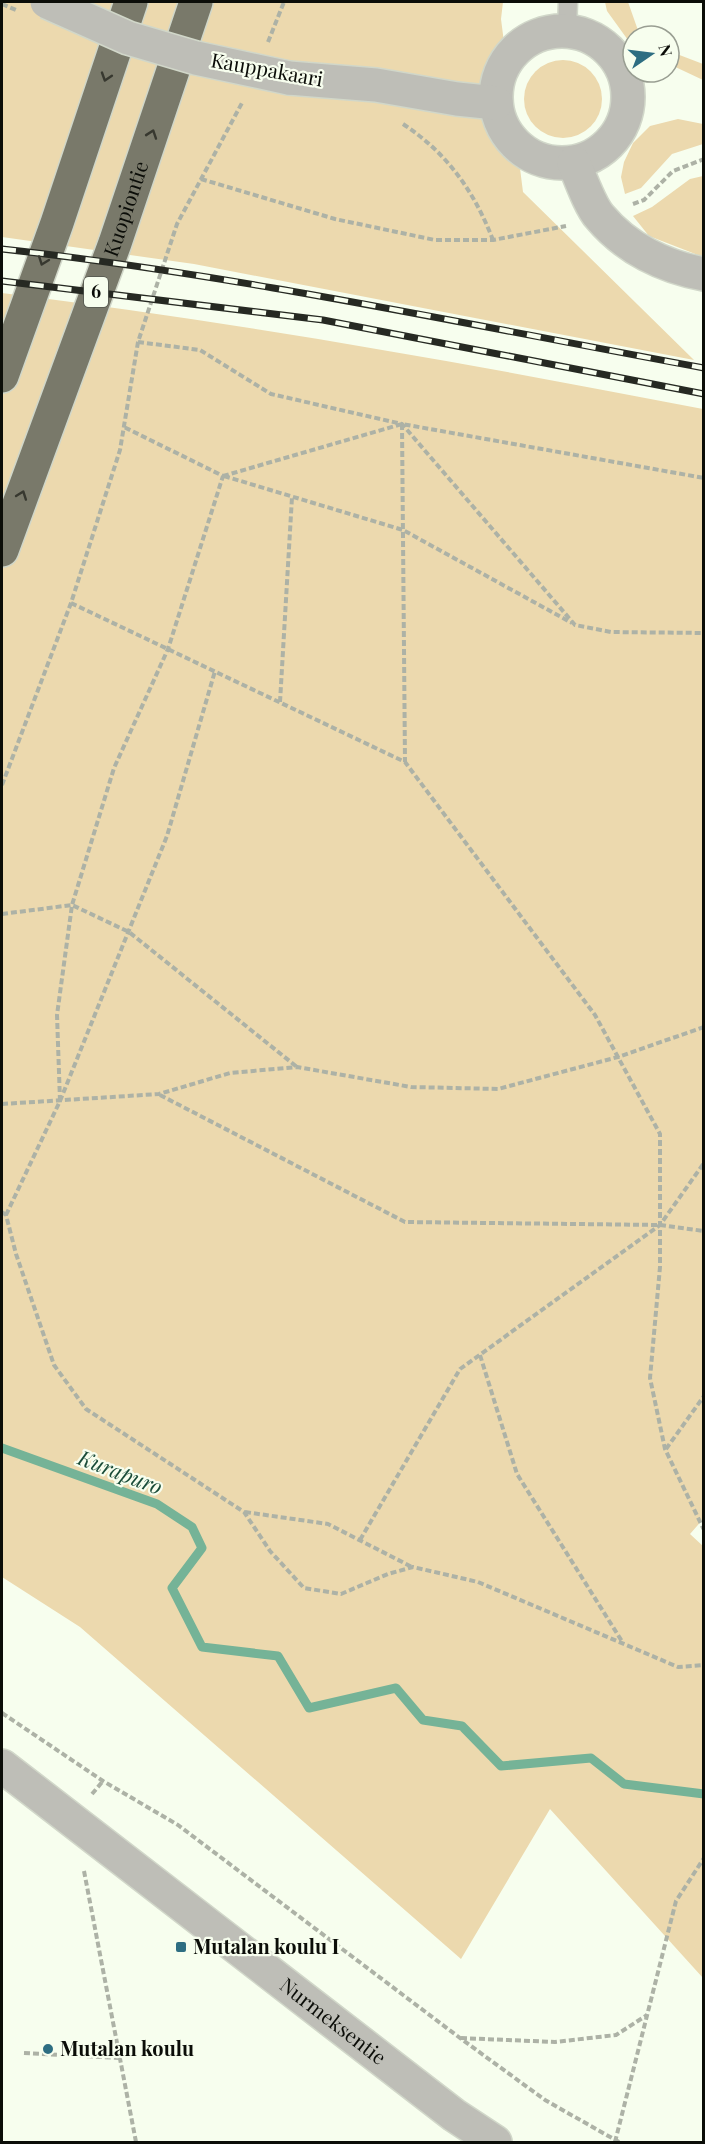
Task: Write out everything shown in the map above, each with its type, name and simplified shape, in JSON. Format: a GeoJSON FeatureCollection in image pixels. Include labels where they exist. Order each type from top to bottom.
{"type":"FeatureCollection","features":[{"type":"Feature","properties":{"kind":"highway"},"geometry":{"type":"LineString","coordinates":[[2,376],[57,223],[131,2]]}},
{"type":"Feature","properties":{"kind":"highway","name":"Kuopiontie"},"geometry":{"type":"LineString","coordinates":[[2,550],[114,243],[196,2]]}},
{"type":"Feature","properties":{"kind":"street","name":"Kauppakaari"},"geometry":{"type":"LineString","coordinates":[[47,2],[128,38],[196,58],[289,78],[376,85],[496,103]]}},
{"type":"Feature","properties":{"kind":"street"},"geometry":{"type":"LineString","coordinates":[[567,16],[606,46],[618,62],[626,76],[629,99],[624,123],[612,142],[593,156],[573,163],[551,162],[527,153],[514,142],[502,124],[496,103],[496,89],[503,68],[518,47],[567,16]]}},
{"type":"Feature","properties":{"kind":"street"},"geometry":{"type":"LineString","coordinates":[[573,163],[598,216],[638,251],[683,271],[704,274]]}},
{"type":"Feature","properties":{"kind":"street","name":"Nurmeksentie"},"geometry":{"type":"LineString","coordinates":[[2,1766],[454,2115],[495,2142]]}},
{"type":"Feature","properties":{"kind":"path"},"geometry":{"type":"LineString","coordinates":[[267,43],[284,2]]}},
{"type":"Feature","properties":{"kind":"path"},"geometry":{"type":"LineString","coordinates":[[2,784],[71,603],[120,450],[138,342],[177,224],[246,95]]}},
{"type":"Feature","properties":{"kind":"path"},"geometry":{"type":"LineString","coordinates":[[400,122],[425,138],[451,165],[474,197],[493,240]]}},
{"type":"Feature","properties":{"kind":"path"},"geometry":{"type":"LineString","coordinates":[[201,179],[335,219],[435,240],[493,240],[570,225],[644,200],[673,171],[704,159]]}},
{"type":"Feature","properties":{"kind":"path"},"geometry":{"type":"LineString","coordinates":[[138,342],[201,350],[271,394],[402,424],[704,478]]}},
{"type":"Feature","properties":{"kind":"path"},"geometry":{"type":"LineString","coordinates":[[223,476],[402,424]]}},
{"type":"Feature","properties":{"kind":"path"},"geometry":{"type":"LineString","coordinates":[[402,424],[405,762]]}},
{"type":"Feature","properties":{"kind":"path"},"geometry":{"type":"LineString","coordinates":[[402,424],[575,625]]}},
{"type":"Feature","properties":{"kind":"path"},"geometry":{"type":"LineString","coordinates":[[124,427],[223,476],[403,530],[575,625],[611,632],[704,633]]}},
{"type":"Feature","properties":{"kind":"path"},"geometry":{"type":"LineString","coordinates":[[60,1101],[57,1015],[72,905],[114,768],[168,649],[223,476]]}},
{"type":"Feature","properties":{"kind":"path"},"geometry":{"type":"LineString","coordinates":[[280,702],[292,497]]}},
{"type":"Feature","properties":{"kind":"path"},"geometry":{"type":"LineString","coordinates":[[71,603],[405,762],[595,1015],[660,1134],[660,1267],[650,1378],[665,1449],[704,1530]]}},
{"type":"Feature","properties":{"kind":"path"},"geometry":{"type":"LineString","coordinates":[[6,1215],[60,1101],[167,837],[215,671]]}},
{"type":"Feature","properties":{"kind":"path"},"geometry":{"type":"LineString","coordinates":[[2,914],[72,905],[129,932],[297,1067]]}},
{"type":"Feature","properties":{"kind":"path"},"geometry":{"type":"LineString","coordinates":[[2,1104],[159,1094],[230,1073],[297,1067],[411,1087],[498,1089],[618,1057],[704,1027]]}},
{"type":"Feature","properties":{"kind":"path"},"geometry":{"type":"LineString","coordinates":[[159,1094],[405,1222],[660,1225],[704,1231]]}},
{"type":"Feature","properties":{"kind":"path"},"geometry":{"type":"LineString","coordinates":[[360,1540],[460,1369],[660,1225],[704,1162]]}},
{"type":"Feature","properties":{"kind":"path"},"geometry":{"type":"LineString","coordinates":[[2,1212],[6,1215],[16,1254],[54,1365],[86,1409],[244,1512],[270,1551],[304,1588],[341,1594],[388,1574],[413,1568]]}},
{"type":"Feature","properties":{"kind":"path"},"geometry":{"type":"LineString","coordinates":[[480,1355],[517,1474],[623,1643]]}},
{"type":"Feature","properties":{"kind":"path"},"geometry":{"type":"LineString","coordinates":[[665,1449],[704,1396]]}},
{"type":"Feature","properties":{"kind":"path"},"geometry":{"type":"LineString","coordinates":[[244,1512],[328,1524],[413,1568],[478,1582],[678,1667],[704,1665]]}},
{"type":"Feature","properties":{"kind":"path"},"geometry":{"type":"LineString","coordinates":[[2,1713],[103,1781],[178,1825],[545,2100],[616,2142],[676,1901],[704,1858]]}},
{"type":"Feature","properties":{"kind":"path"},"geometry":{"type":"LineString","coordinates":[[71,1820],[103,1781]]}},
{"type":"Feature","properties":{"kind":"path"},"geometry":{"type":"LineString","coordinates":[[84,1870],[136,2142]]}},
{"type":"Feature","properties":{"kind":"path"},"geometry":{"type":"LineString","coordinates":[[460,2038],[555,2042],[616,2035],[647,2015]]}},
{"type":"Feature","properties":{"kind":"path"},"geometry":{"type":"LineString","coordinates":[[24,2053],[121,2058]]}},
{"type":"Feature","properties":{"kind":"shaded area"},"geometry":{"type":"Polygon","coordinates":[[[2,2],[503,2],[501,19],[523,192],[694,360],[194,264],[2,237],[2,2]]]}},
{"type":"Feature","properties":{"kind":"shaded area"},"geometry":{"type":"Polygon","coordinates":[[[605,2],[628,2],[636,24],[621,24],[621,30],[607,11],[605,2]]]}},
{"type":"Feature","properties":{"kind":"shaded area"},"geometry":{"type":"Polygon","coordinates":[[[681,56],[703,64],[703,80],[681,70],[681,56]]]}},
{"type":"Feature","properties":{"kind":"shaded area"},"geometry":{"type":"Polygon","coordinates":[[[563,60],[578,63],[595,77],[602,99],[599,114],[585,131],[563,138],[548,135],[531,121],[524,99],[527,84],[541,67],[563,60]]]}},
{"type":"Feature","properties":{"kind":"shaded area"},"geometry":{"type":"Polygon","coordinates":[[[678,119],[703,124],[703,144],[672,154],[641,188],[625,194],[621,177],[624,162],[633,143],[650,126],[678,119]]]}},
{"type":"Feature","properties":{"kind":"shaded area"},"geometry":{"type":"Polygon","coordinates":[[[703,176],[703,257],[649,236],[633,216],[652,207],[690,179],[703,176]]]}},
{"type":"Feature","properties":{"kind":"shaded area"},"geometry":{"type":"Polygon","coordinates":[[[2,293],[178,317],[354,345],[703,409],[704,1518],[690,1534],[704,1547],[703,1978],[550,1809],[461,1959],[80,1627],[2,1577],[2,293]]]}},
{"type":"Feature","properties":{"kind":"waterway","name":"Kurapuro"},"geometry":{"type":"LineString","coordinates":[[2,1448],[157,1504],[192,1527],[202,1548],[172,1588],[202,1647],[278,1656],[309,1708],[396,1688],[423,1720],[462,1726],[501,1766],[591,1758],[624,1784],[704,1794]]}},
{"type":"Feature","properties":{"kind":"railway"},"geometry":{"type":"LineString","coordinates":[[2,249],[266,287],[704,368]]}},
{"type":"Feature","properties":{"kind":"railway"},"geometry":{"type":"LineString","coordinates":[[2,281],[323,320],[704,394]]}},
{"type":"Feature","properties":{"kind":"place","name":"Mutalan koulu I"},"geometry":{"type":"Point","coordinates":[181,1947]}},
{"type":"Feature","properties":{"kind":"place","name":"Mutalan koulu"},"geometry":{"type":"Point","coordinates":[48,2049]}}]}
